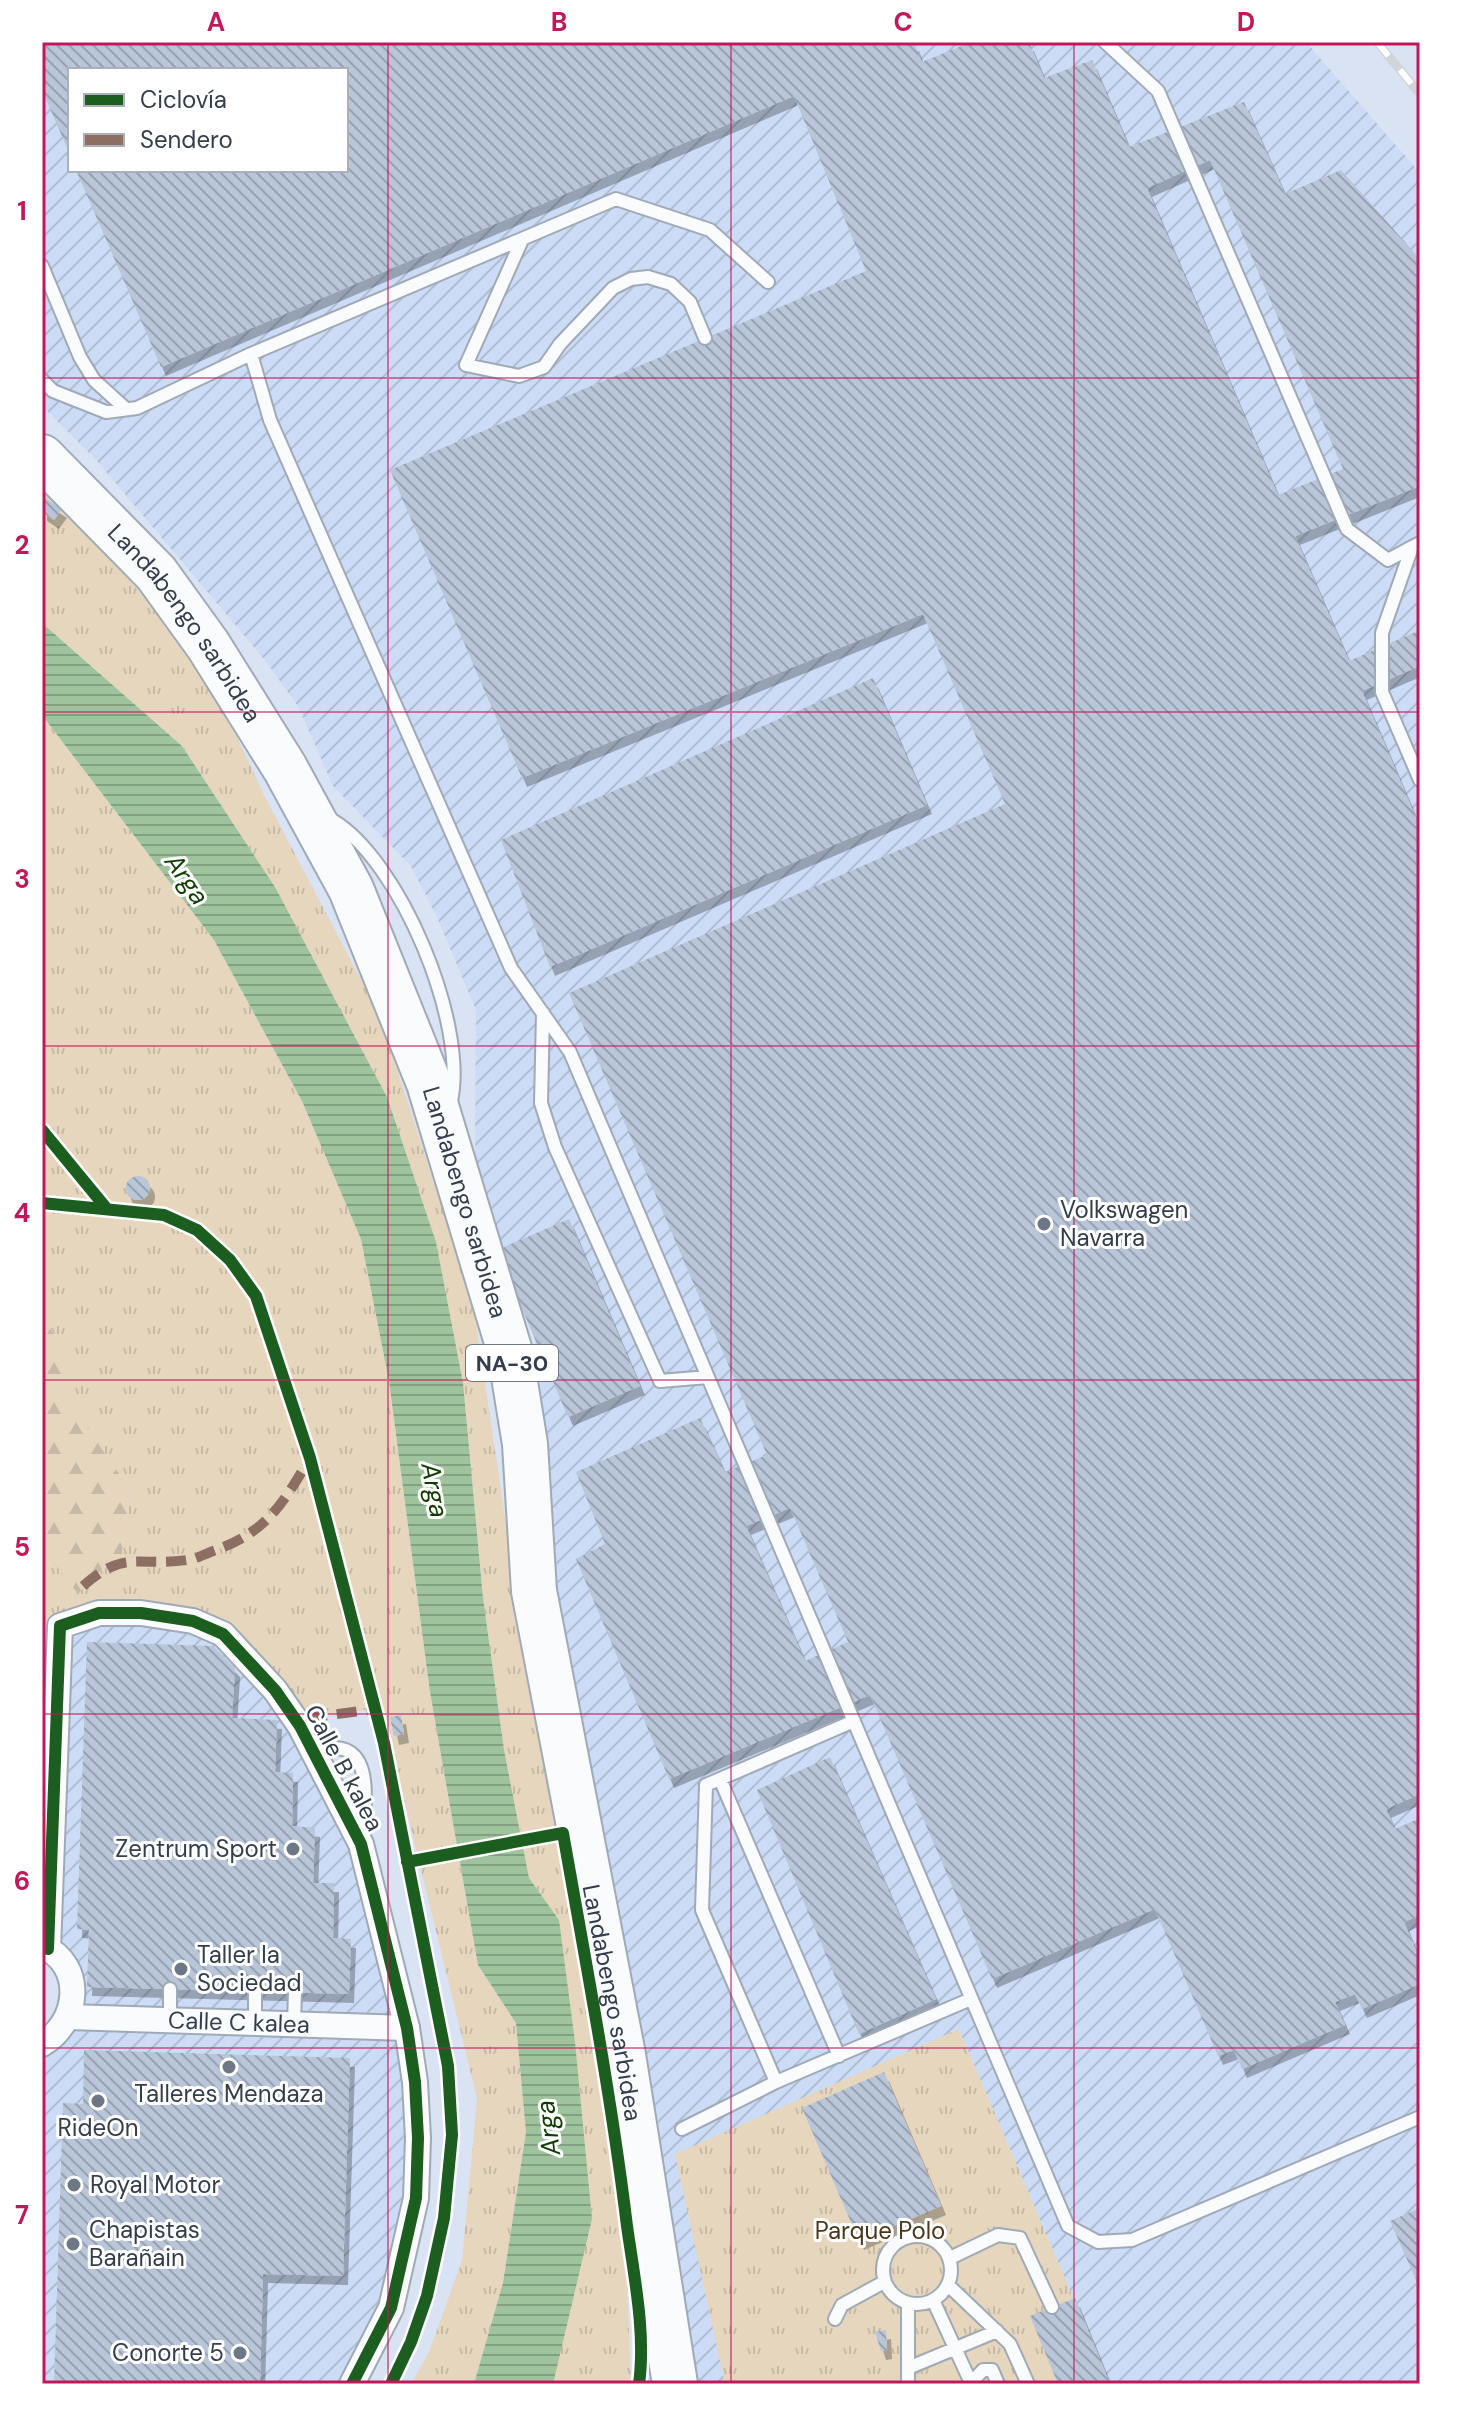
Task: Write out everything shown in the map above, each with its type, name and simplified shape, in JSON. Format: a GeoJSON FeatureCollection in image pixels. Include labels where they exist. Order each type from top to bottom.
{"type":"FeatureCollection","features":[{"type":"Feature","properties":{"kind":"highway","name":"Landabengo sarbidea"},"geometry":{"type":"LineString","coordinates":[[42,457],[156,573],[208,645],[304,803],[357,902],[397,996],[444,1127],[510,1352],[525,1444],[534,1591],[623,2055],[675,2384]]}},
{"type":"Feature","properties":{"kind":"street","name":"Calle B kalea"},"geometry":{"type":"LineString","coordinates":[[45,1948],[52,1628],[99,1613],[141,1613],[193,1621],[223,1634],[275,1690],[313,1752],[361,1844],[407,2028],[416,2096],[416,2198],[391,2308],[352,2384]]}},
{"type":"Feature","properties":{"kind":"street"},"geometry":{"type":"LineString","coordinates":[[42,2044],[53,2037],[69,2017],[73,1986],[69,1971],[45,1948]]}},
{"type":"Feature","properties":{"kind":"street","name":"Calle C kalea"},"geometry":{"type":"LineString","coordinates":[[69,2017],[407,2028]]}},
{"type":"Feature","properties":{"kind":"lane"},"geometry":{"type":"LineString","coordinates":[[1105,42],[1158,91],[1347,529],[1388,560],[1416,545]]}},
{"type":"Feature","properties":{"kind":"lane"},"geometry":{"type":"LineString","coordinates":[[42,380],[53,391],[77,403],[106,412],[137,408],[251,354],[616,199],[710,230],[768,282]]}},
{"type":"Feature","properties":{"kind":"lane"},"geometry":{"type":"LineString","coordinates":[[522,240],[466,365],[519,376],[544,367],[560,344],[613,288],[639,278],[671,284],[690,302],[705,338]]}},
{"type":"Feature","properties":{"kind":"lane"},"geometry":{"type":"LineString","coordinates":[[42,266],[80,357],[94,380],[126,409]]}},
{"type":"Feature","properties":{"kind":"lane"},"geometry":{"type":"LineString","coordinates":[[251,354],[270,420],[505,954],[570,1052],[1068,2226],[1098,2242],[1132,2240],[1420,2117]]}},
{"type":"Feature","properties":{"kind":"lane"},"geometry":{"type":"LineString","coordinates":[[1416,545],[1382,633],[1382,692],[1420,780]]}},
{"type":"Feature","properties":{"kind":"lane"},"geometry":{"type":"LineString","coordinates":[[1405,746],[1420,740]]}},
{"type":"Feature","properties":{"kind":"lane"},"geometry":{"type":"LineString","coordinates":[[543,1013],[541,1103],[555,1147],[660,1381],[708,1377]]}},
{"type":"Feature","properties":{"kind":"lane"},"geometry":{"type":"LineString","coordinates":[[776,2082],[702,1910],[706,1785],[854,1721]]}},
{"type":"Feature","properties":{"kind":"lane"},"geometry":{"type":"LineString","coordinates":[[313,1752],[333,1745],[348,1748],[358,1758],[363,1777],[361,1844]]}},
{"type":"Feature","properties":{"kind":"lane"},"geometry":{"type":"LineString","coordinates":[[720,1779],[839,2056]]}},
{"type":"Feature","properties":{"kind":"lane"},"geometry":{"type":"LineString","coordinates":[[170,1989],[170,2020]]}},
{"type":"Feature","properties":{"kind":"lane"},"geometry":{"type":"LineString","coordinates":[[255,1991],[255,2023]]}},
{"type":"Feature","properties":{"kind":"lane"},"geometry":{"type":"LineString","coordinates":[[294,2024],[295,1993]]}},
{"type":"Feature","properties":{"kind":"lane"},"geometry":{"type":"LineString","coordinates":[[682,2129],[776,2082],[971,1999]]}},
{"type":"Feature","properties":{"kind":"lane"},"geometry":{"type":"LineString","coordinates":[[916,2235],[930,2238],[942,2246],[950,2258],[948,2285],[933,2300],[908,2304],[891,2293],[884,2282],[885,2257],[902,2238],[916,2235]]}},
{"type":"Feature","properties":{"kind":"lane"},"geometry":{"type":"LineString","coordinates":[[950,2258],[998,2235],[1020,2238],[1052,2307]]}},
{"type":"Feature","properties":{"kind":"lane"},"geometry":{"type":"LineString","coordinates":[[835,2319],[842,2305],[884,2282]]}},
{"type":"Feature","properties":{"kind":"lane"},"geometry":{"type":"LineString","coordinates":[[948,2285],[1010,2344],[1028,2384]]}},
{"type":"Feature","properties":{"kind":"lane"},"geometry":{"type":"LineString","coordinates":[[933,2300],[970,2384],[983,2370],[992,2370],[998,2384]]}},
{"type":"Feature","properties":{"kind":"lane"},"geometry":{"type":"LineString","coordinates":[[908,2304],[908,2384]]}},
{"type":"Feature","properties":{"kind":"lane"},"geometry":{"type":"LineString","coordinates":[[908,2368],[997,2331]]}},
{"type":"Feature","properties":{"kind":"shaded area"},"geometry":{"type":"Polygon","coordinates":[[[42,42],[1306,42],[1420,173],[1420,2384],[638,2384],[640,2378],[657,2378],[547,1500],[535,1339],[497,1250],[475,1165],[476,1010],[437,917],[411,866],[333,786],[298,706],[264,659],[97,461],[42,406],[42,42]]]}},
{"type":"Feature","properties":{"kind":"shaded area"},"geometry":{"type":"Polygon","coordinates":[[[193,1621],[254,1665],[361,1844],[407,2028],[416,2198],[352,2384],[42,2384],[42,2040],[73,1986],[48,1949],[60,1626],[193,1621]]]}},
{"type":"Feature","properties":{"kind":"green space"},"geometry":{"type":"Polygon","coordinates":[[[42,478],[51,484],[208,675],[264,795],[379,1014],[473,1303],[514,1577],[578,1921],[624,2197],[631,2384],[553,2384],[559,1920],[529,1878],[504,1750],[483,1598],[463,1383],[436,1242],[387,1097],[275,887],[182,746],[42,623],[42,478]]]}},
{"type":"Feature","properties":{"kind":"green space"},"geometry":{"type":"Polygon","coordinates":[[[42,715],[214,940],[302,1101],[361,1238],[389,1381],[430,1692],[478,1965],[516,2022],[526,2132],[503,2283],[474,2384],[411,2384],[429,2352],[462,2260],[477,2099],[370,1661],[366,1710],[307,1718],[251,1644],[223,1619],[146,1604],[60,1626],[42,1624],[42,1547],[78,1593],[102,1569],[121,1561],[129,1488],[70,1403],[63,1348],[42,1315],[42,715]]]}},
{"type":"Feature","properties":{"kind":"green space"},"geometry":{"type":"Polygon","coordinates":[[[42,1316],[63,1348],[70,1403],[129,1488],[121,1561],[102,1569],[78,1594],[42,1547],[42,1316]]]}},
{"type":"Feature","properties":{"kind":"green space","name":"Parque Polo"},"geometry":{"type":"Polygon","coordinates":[[[959,2029],[1110,2384],[725,2384],[675,2154],[959,2029]]]}},
{"type":"Feature","properties":{"kind":"water","name":"Arga"},"geometry":{"type":"Polygon","coordinates":[[[42,623],[182,746],[275,887],[387,1097],[436,1242],[463,1383],[483,1598],[504,1750],[529,1878],[559,1920],[575,2042],[592,2219],[553,2384],[474,2384],[503,2283],[526,2132],[516,2023],[478,1965],[430,1692],[389,1381],[361,1239],[302,1101],[214,940],[42,715],[42,623]]]}},
{"type":"Feature","properties":{"kind":"building","name":"Volkswagen Navarra"},"geometry":{"type":"Polygon","coordinates":[[[42,42],[914,42],[922,62],[971,42],[1029,42],[1044,78],[1092,60],[1129,147],[1244,102],[1285,194],[1341,170],[1420,259],[1420,486],[1295,536],[1349,661],[1420,630],[1420,666],[1362,691],[1420,827],[1420,1794],[1386,1809],[1395,1829],[1420,1818],[1420,1915],[1404,1922],[1420,1960],[1420,1984],[1362,2009],[1355,1994],[1335,2002],[1345,2025],[1242,2069],[1234,2050],[1218,2056],[1155,1909],[992,1979],[870,1695],[669,1779],[576,1559],[605,1544],[576,1472],[700,1418],[725,1472],[767,1455],[569,993],[1005,804],[923,614],[522,778],[390,470],[866,271],[794,96],[161,367],[77,172],[348,172],[348,68],[68,68],[68,150],[42,90],[42,42]],[[1210,160],[1147,188],[1278,495],[1343,469],[1210,160]],[[790,1508],[746,1526],[805,1661],[848,1642],[790,1508]]]}},
{"type":"Feature","properties":{"kind":"building"},"geometry":{"type":"Polygon","coordinates":[[[42,496],[62,509],[54,520],[42,512],[42,496]]]}},
{"type":"Feature","properties":{"kind":"building"},"geometry":{"type":"Polygon","coordinates":[[[873,678],[927,805],[550,967],[501,840],[873,678]]]}},
{"type":"Feature","properties":{"kind":"building"},"geometry":{"type":"Polygon","coordinates":[[[138,1176],[147,1179],[150,1188],[147,1197],[138,1200],[129,1197],[126,1188],[129,1179],[138,1176]]]}},
{"type":"Feature","properties":{"kind":"building"},"geometry":{"type":"Polygon","coordinates":[[[569,1219],[640,1386],[568,1417],[497,1250],[569,1219]]]}},
{"type":"Feature","properties":{"kind":"building"},"geometry":{"type":"Polygon","coordinates":[[[87,1642],[213,1646],[235,1668],[232,1718],[277,1720],[275,1772],[293,1773],[292,1826],[315,1828],[313,1883],[334,1883],[333,1938],[351,1939],[349,1994],[87,1987],[89,1930],[77,1929],[87,1642]]]}},
{"type":"Feature","properties":{"kind":"building"},"geometry":{"type":"Polygon","coordinates":[[[401,1715],[404,1734],[394,1736],[390,1717],[401,1715]]]}},
{"type":"Feature","properties":{"kind":"building"},"geometry":{"type":"Polygon","coordinates":[[[830,1757],[936,1999],[859,2034],[757,1790],[830,1757]]]}},
{"type":"Feature","properties":{"kind":"building"},"geometry":{"type":"Polygon","coordinates":[[[84,2050],[350,2058],[343,2276],[263,2274],[260,2384],[54,2384],[63,2103],[83,2104],[84,2050]]]}},
{"type":"Feature","properties":{"kind":"building"},"geometry":{"type":"Polygon","coordinates":[[[884,2072],[941,2206],[859,2241],[802,2108],[884,2072]]]}},
{"type":"Feature","properties":{"kind":"building"},"geometry":{"type":"Polygon","coordinates":[[[1420,2208],[1420,2289],[1390,2221],[1420,2208]]]}},
{"type":"Feature","properties":{"kind":"building"},"geometry":{"type":"Polygon","coordinates":[[[1075,2298],[1110,2384],[1058,2384],[1030,2316],[1075,2298]]]}},
{"type":"Feature","properties":{"kind":"building"},"geometry":{"type":"Polygon","coordinates":[[[886,2330],[887,2350],[881,2351],[875,2332],[886,2330]]]}},
{"type":"Feature","properties":{"kind":"railway"},"geometry":{"type":"LineString","coordinates":[[1377,42],[1420,94]]}},
{"type":"Feature","properties":{"kind":"marked path"},"geometry":{"type":"LineString","coordinates":[[83,1586],[121,1563],[190,1559],[249,1534],[282,1502],[310,1458]]}},
{"type":"Feature","properties":{"kind":"marked path"},"geometry":{"type":"LineString","coordinates":[[307,1718],[376,1709]]}},
{"type":"Feature","properties":{"kind":"cycle path"},"geometry":{"type":"LineString","coordinates":[[42,1130],[107,1209]]}},
{"type":"Feature","properties":{"kind":"cycle path"},"geometry":{"type":"LineString","coordinates":[[42,1203],[164,1215],[197,1230],[230,1260],[256,1296],[310,1458],[384,1743],[448,2066],[452,2135],[444,2218],[427,2296],[411,2342],[391,2384]]}},
{"type":"Feature","properties":{"kind":"cycle path"},"geometry":{"type":"LineString","coordinates":[[48,1949],[60,1626],[99,1613],[141,1613],[193,1621],[223,1634],[275,1690],[300,1726],[361,1844],[407,2028],[415,2082],[418,2138],[416,2198],[391,2308],[352,2384]]}},
{"type":"Feature","properties":{"kind":"cycle path"},"geometry":{"type":"LineString","coordinates":[[407,1862],[563,1833],[606,2078],[636,2285],[641,2345],[639,2384]]}},
{"type":"Feature","properties":{"kind":"place","name":"Volkswagen Navarra"},"geometry":{"type":"Point","coordinates":[1044,1224]}},
{"type":"Feature","properties":{"kind":"place","name":"Zentrum Sport"},"geometry":{"type":"Point","coordinates":[293,1849]}},
{"type":"Feature","properties":{"kind":"place","name":"Taller la Sociedad"},"geometry":{"type":"Point","coordinates":[181,1969]}},
{"type":"Feature","properties":{"kind":"place","name":"Talleres Mendaza"},"geometry":{"type":"Point","coordinates":[229,2067]}},
{"type":"Feature","properties":{"kind":"place","name":"RideOn"},"geometry":{"type":"Point","coordinates":[98,2101]}},
{"type":"Feature","properties":{"kind":"place","name":"Royal Motor"},"geometry":{"type":"Point","coordinates":[74,2185]}},
{"type":"Feature","properties":{"kind":"place","name":"Chapistas Barañain"},"geometry":{"type":"Point","coordinates":[73,2244]}},
{"type":"Feature","properties":{"kind":"place","name":"Conorte 5"},"geometry":{"type":"Point","coordinates":[240,2353]}}]}
